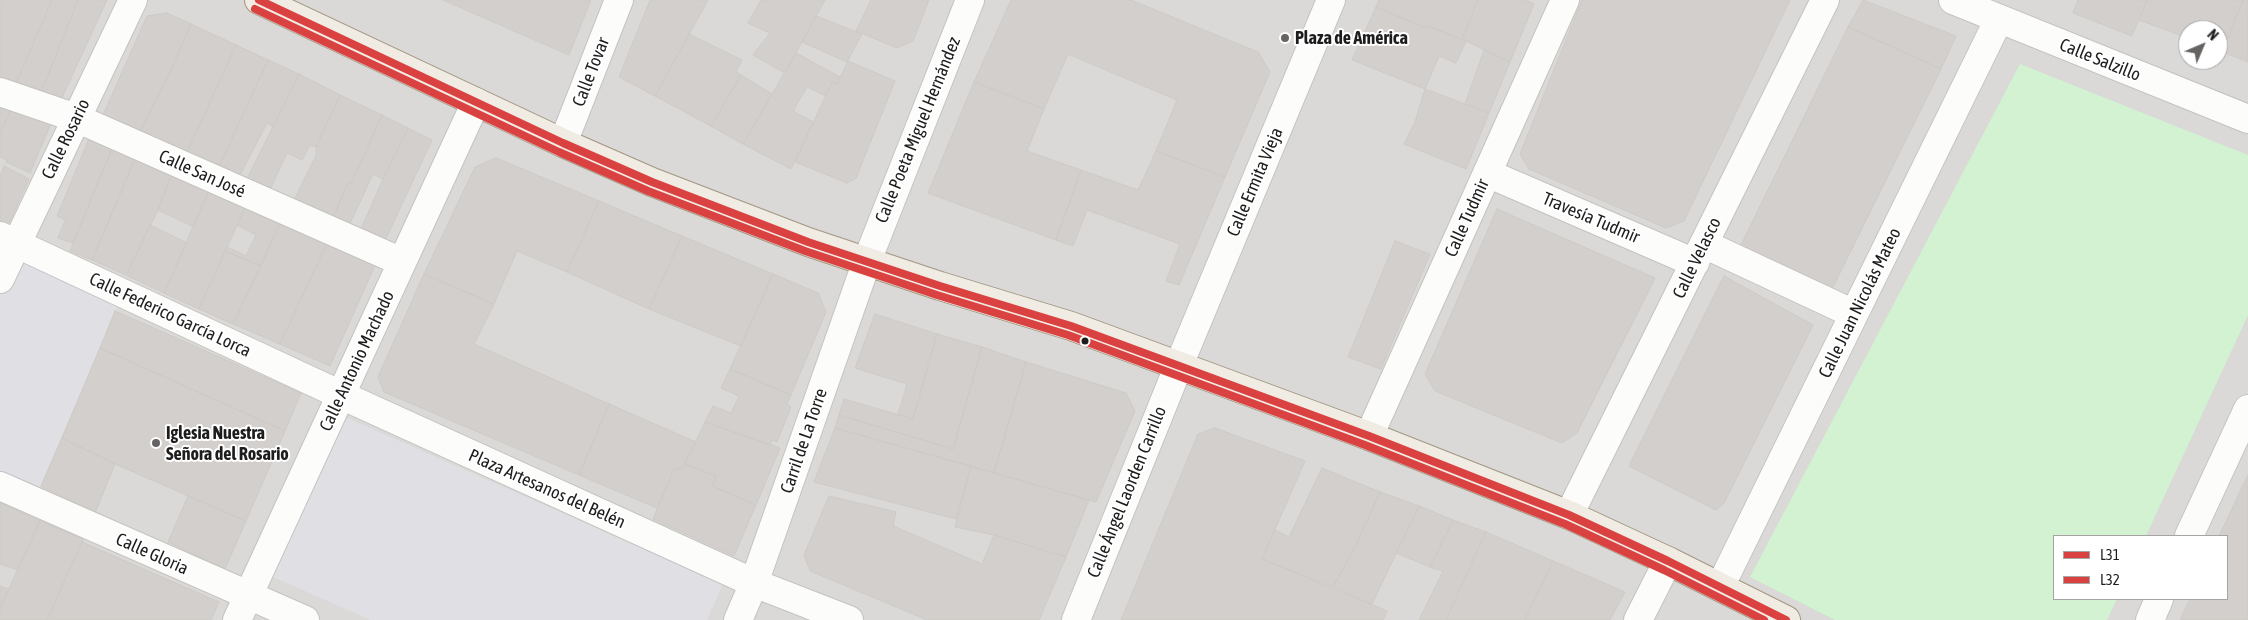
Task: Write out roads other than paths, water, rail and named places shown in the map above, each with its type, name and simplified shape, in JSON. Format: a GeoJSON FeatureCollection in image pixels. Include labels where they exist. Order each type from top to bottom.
{"type":"FeatureCollection","features":[{"type":"Feature","properties":{"kind":"main road"},"geometry":{"type":"LineString","coordinates":[[259,0],[563,143],[652,182],[730,213],[867,261],[940,286],[1072,326],[1369,436],[1568,515],[1668,561],[1786,620]]}},
{"type":"Feature","properties":{"kind":"street","name":"Calle Rosario"},"geometry":{"type":"LineString","coordinates":[[0,279],[8,239],[76,118],[133,0]]}},
{"type":"Feature","properties":{"kind":"street","name":"Calle Tovar"},"geometry":{"type":"LineString","coordinates":[[563,143],[619,0]]}},
{"type":"Feature","properties":{"kind":"street","name":"Calle Poeta Miguel Hernández"},"geometry":{"type":"LineString","coordinates":[[867,261],[970,0]]}},
{"type":"Feature","properties":{"kind":"street","name":"Calle Ermita Vieja"},"geometry":{"type":"LineString","coordinates":[[1179,365],[1331,0]]}},
{"type":"Feature","properties":{"kind":"street","name":"Calle Tudmir"},"geometry":{"type":"LineString","coordinates":[[1369,436],[1565,0]]}},
{"type":"Feature","properties":{"kind":"street","name":"Calle Velasco"},"geometry":{"type":"LineString","coordinates":[[1568,515],[1825,0]]}},
{"type":"Feature","properties":{"kind":"street","name":"Calle Salzillo"},"geometry":{"type":"LineString","coordinates":[[1953,0],[2248,119]]}},
{"type":"Feature","properties":{"kind":"street","name":"Calle Juan Nicolás Mateo"},"geometry":{"type":"LineString","coordinates":[[1720,587],[1999,19]]}},
{"type":"Feature","properties":{"kind":"street","name":"Calle San José"},"geometry":{"type":"LineString","coordinates":[[0,92],[76,118],[402,262]]}},
{"type":"Feature","properties":{"kind":"street","name":"Calle Antonio Machado"},"geometry":{"type":"LineString","coordinates":[[242,608],[476,102]]}},
{"type":"Feature","properties":{"kind":"street","name":"Travesía Tudmir"},"geometry":{"type":"LineString","coordinates":[[1487,173],[1854,314]]}},
{"type":"Feature","properties":{"kind":"street","name":"Calle Federico García Lorca"},"geometry":{"type":"LineString","coordinates":[[8,239],[341,395]]}},
{"type":"Feature","properties":{"kind":"street","name":"Carril de La Torre"},"geometry":{"type":"LineString","coordinates":[[738,620],[754,583],[867,261]]}},
{"type":"Feature","properties":{"kind":"street","name":"Calle Ángel Laorden Carrillo"},"geometry":{"type":"LineString","coordinates":[[1076,620],[1179,365]]}},
{"type":"Feature","properties":{"kind":"street","name":"Plaza Artesanos del Belén"},"geometry":{"type":"LineString","coordinates":[[341,395],[754,583],[849,620]]}},
{"type":"Feature","properties":{"kind":"street"},"geometry":{"type":"LineString","coordinates":[[2189,535],[2248,409]]}},
{"type":"Feature","properties":{"kind":"street","name":"Calle Gloria"},"geometry":{"type":"LineString","coordinates":[[0,486],[242,608],[305,620]]}},
{"type":"Feature","properties":{"kind":"street"},"geometry":{"type":"LineString","coordinates":[[1638,620],[1668,561]]}},
{"type":"Feature","properties":{"kind":"street"},"geometry":{"type":"LineString","coordinates":[[2150,620],[2160,600]]}},
{"type":"Feature","properties":{"kind":"place","name":"Plaza de América"},"geometry":{"type":"Point","coordinates":[1285,38]}},
{"type":"Feature","properties":{"kind":"place","name":"Iglesia Nuestra Señora del Rosario"},"geometry":{"type":"Point","coordinates":[156,443]}}]}
